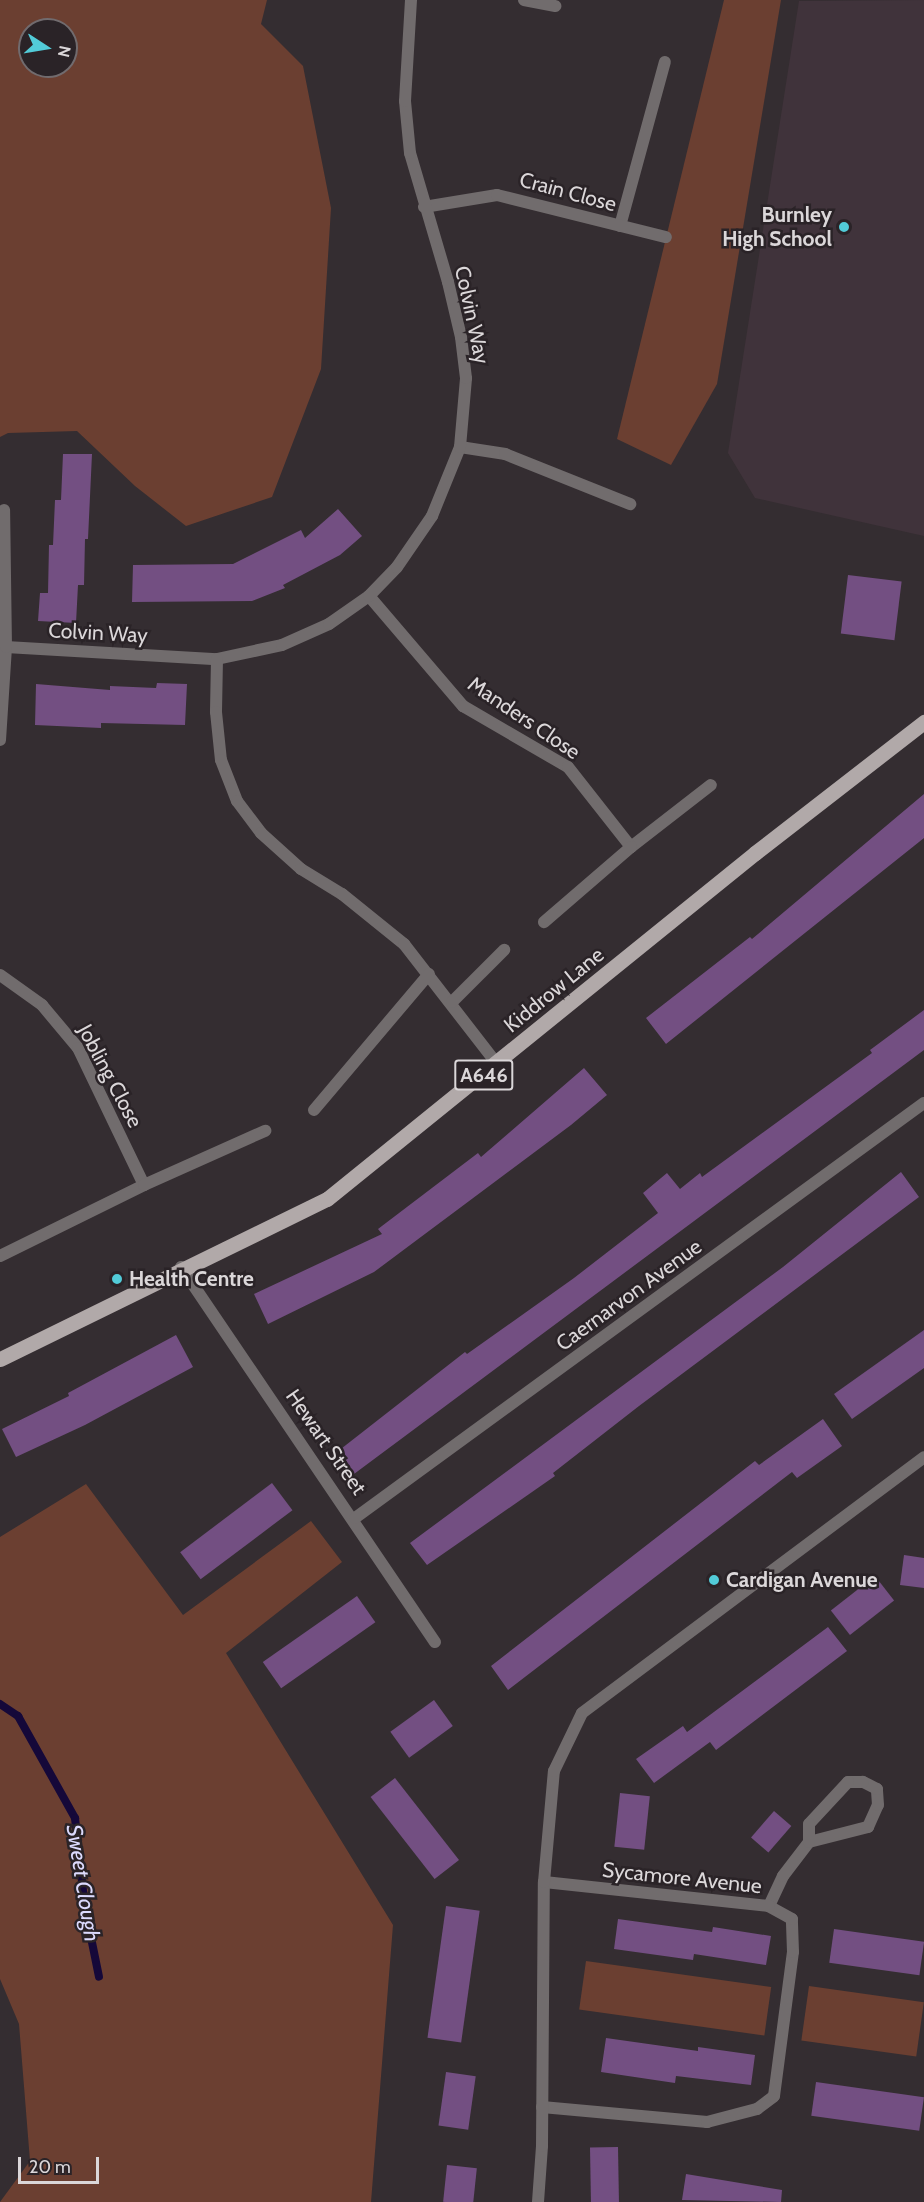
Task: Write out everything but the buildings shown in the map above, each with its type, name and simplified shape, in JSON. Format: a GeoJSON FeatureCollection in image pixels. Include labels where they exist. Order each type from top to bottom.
{"type":"FeatureCollection","features":[{"type":"Feature","properties":{"kind":"main road","name":"Kiddrow Lane"},"geometry":{"type":"LineString","coordinates":[[0,1359],[181,1267],[327,1199],[497,1064],[755,853],[924,722]]}},
{"type":"Feature","properties":{"kind":"street","name":"Colvin Way"},"geometry":{"type":"LineString","coordinates":[[6,647],[218,659],[282,645],[329,624],[369,596],[397,567],[432,516],[460,447],[466,378],[461,337],[410,153],[405,101],[411,0]]}},
{"type":"Feature","properties":{"kind":"street"},"geometry":{"type":"LineString","coordinates":[[524,0],[555,6]]}},
{"type":"Feature","properties":{"kind":"street"},"geometry":{"type":"LineString","coordinates":[[620,226],[665,62]]}},
{"type":"Feature","properties":{"kind":"street","name":"Crain Close"},"geometry":{"type":"LineString","coordinates":[[424,207],[497,195],[666,237]]}},
{"type":"Feature","properties":{"kind":"street"},"geometry":{"type":"LineString","coordinates":[[460,447],[505,454],[630,504]]}},
{"type":"Feature","properties":{"kind":"street"},"geometry":{"type":"LineString","coordinates":[[0,740],[6,647],[4,510]]}},
{"type":"Feature","properties":{"kind":"street","name":"Manders Close"},"geometry":{"type":"LineString","coordinates":[[369,596],[463,706],[568,767],[631,848]]}},
{"type":"Feature","properties":{"kind":"street"},"geometry":{"type":"LineString","coordinates":[[218,659],[216,712],[222,760],[237,801],[261,833],[301,869],[380,922],[429,974],[497,1064]]}},
{"type":"Feature","properties":{"kind":"street"},"geometry":{"type":"LineString","coordinates":[[543,922],[711,785]]}},
{"type":"Feature","properties":{"kind":"street"},"geometry":{"type":"LineString","coordinates":[[452,1002],[504,950]]}},
{"type":"Feature","properties":{"kind":"street"},"geometry":{"type":"LineString","coordinates":[[314,1110],[429,974]]}},
{"type":"Feature","properties":{"kind":"street","name":"Jobling Close"},"geometry":{"type":"LineString","coordinates":[[0,975],[42,1005],[78,1048],[144,1185]]}},
{"type":"Feature","properties":{"kind":"street","name":"Caernarvon Avenue"},"geometry":{"type":"LineString","coordinates":[[355,1518],[924,1103]]}},
{"type":"Feature","properties":{"kind":"street"},"geometry":{"type":"LineString","coordinates":[[0,1256],[144,1185],[265,1131]]}},
{"type":"Feature","properties":{"kind":"street","name":"Hewart Street"},"geometry":{"type":"LineString","coordinates":[[181,1267],[355,1518],[435,1642]]}},
{"type":"Feature","properties":{"kind":"street"},"geometry":{"type":"LineString","coordinates":[[538,2202],[542,2107],[544,1882],[554,1771],[582,1713],[924,1457]]}},
{"type":"Feature","properties":{"kind":"street"},"geometry":{"type":"LineString","coordinates":[[769,1906],[783,1876],[809,1842],[809,1824],[848,1782],[863,1782],[877,1790],[879,1805],[868,1827],[809,1842]]}},
{"type":"Feature","properties":{"kind":"street","name":"Sycamore Avenue"},"geometry":{"type":"LineString","coordinates":[[542,2107],[707,2122],[757,2109],[774,2096],[793,1952],[792,1919],[769,1906],[544,1882]]}},
{"type":"Feature","properties":{"kind":"shaded area"},"geometry":{"type":"Polygon","coordinates":[[[0,0],[267,0],[261,24],[303,66],[331,208],[321,369],[272,497],[186,526],[135,486],[77,431],[8,433],[0,437],[0,0]]]}},
{"type":"Feature","properties":{"kind":"shaded area"},"geometry":{"type":"Polygon","coordinates":[[[724,0],[781,0],[717,384],[671,465],[617,439],[724,0]]]}},
{"type":"Feature","properties":{"kind":"shaded area","name":"Burnley High School"},"geometry":{"type":"Polygon","coordinates":[[[924,0],[924,536],[755,498],[728,453],[799,1],[924,0]]]}},
{"type":"Feature","properties":{"kind":"shaded area"},"geometry":{"type":"Polygon","coordinates":[[[86,1484],[183,1615],[311,1521],[342,1562],[226,1653],[393,1925],[371,2202],[0,2202],[30,2161],[19,2024],[0,1979],[0,1537],[86,1484]]]}},
{"type":"Feature","properties":{"kind":"shaded area"},"geometry":{"type":"Polygon","coordinates":[[[586,1961],[771,1987],[764,2036],[579,2010],[586,1961]]]}},
{"type":"Feature","properties":{"kind":"shaded area"},"geometry":{"type":"Polygon","coordinates":[[[809,1986],[924,2002],[916,2057],[801,2040],[809,1986]]]}},
{"type":"Feature","properties":{"kind":"waterway","name":"Sweet Clough"},"geometry":{"type":"LineString","coordinates":[[0,1704],[18,1716],[75,1818],[85,1908],[99,1977]]}},
{"type":"Feature","properties":{"kind":"place","name":"Burnley High School"},"geometry":{"type":"Point","coordinates":[844,227]}},
{"type":"Feature","properties":{"kind":"place","name":"Health Centre"},"geometry":{"type":"Point","coordinates":[117,1279]}},
{"type":"Feature","properties":{"kind":"place","name":"Cardigan Avenue"},"geometry":{"type":"Point","coordinates":[714,1580]}}]}
